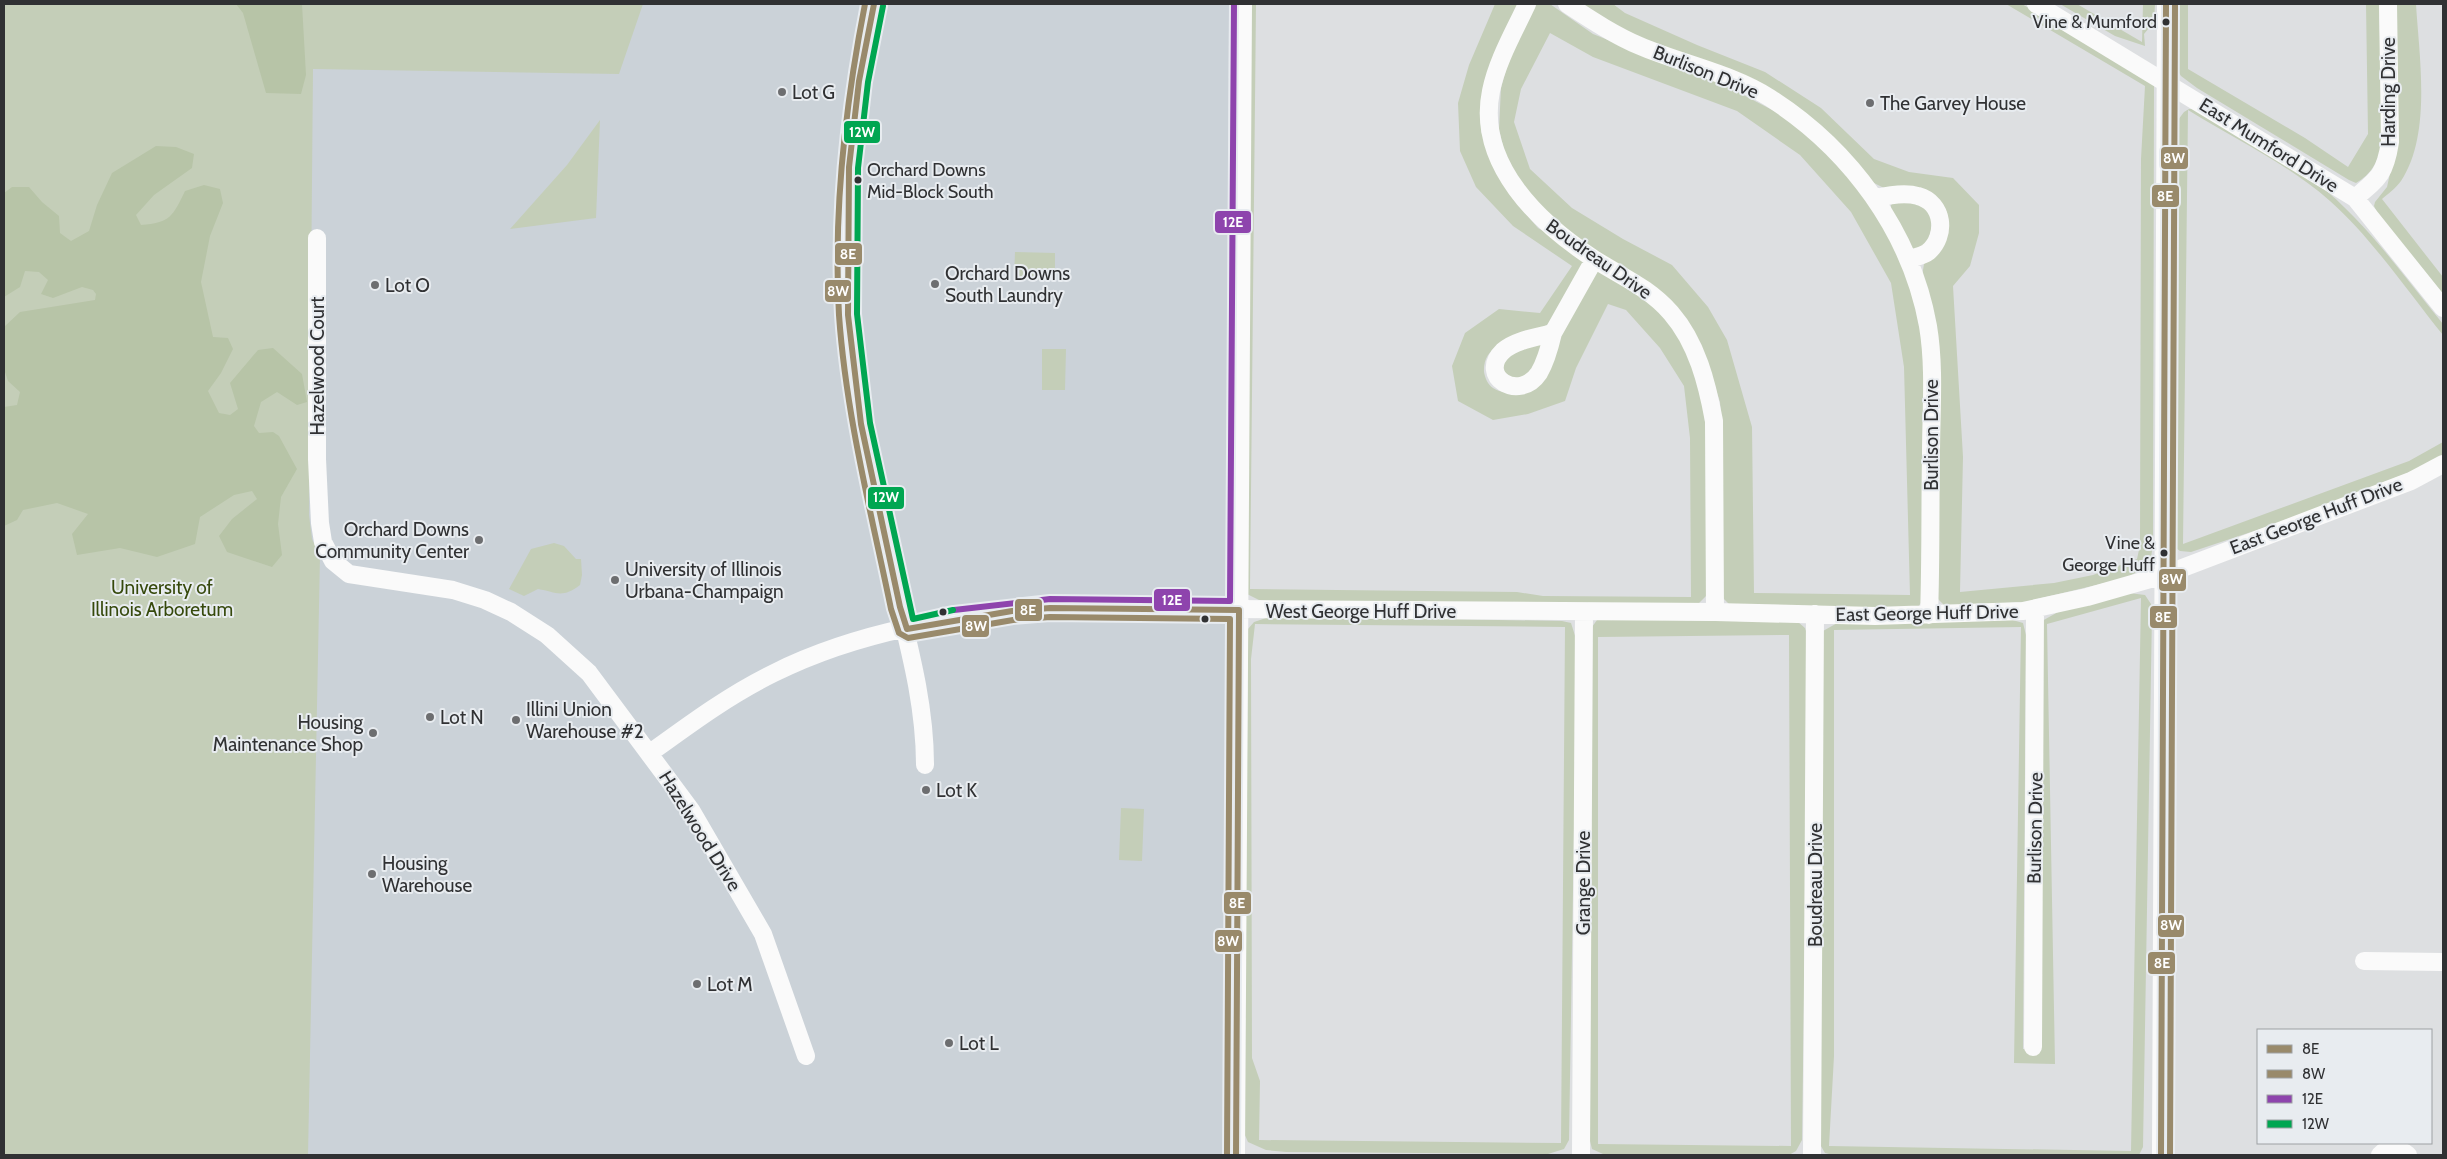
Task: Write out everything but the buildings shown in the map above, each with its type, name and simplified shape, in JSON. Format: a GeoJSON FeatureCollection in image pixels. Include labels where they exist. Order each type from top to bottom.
{"type":"FeatureCollection","features":[{"type":"Feature","properties":{"kind":"street"},"geometry":{"type":"LineString","coordinates":[[874,4],[859,81],[849,168],[847,248],[849,334],[861,424],[919,695],[925,765]]}},
{"type":"Feature","properties":{"kind":"street"},"geometry":{"type":"LineString","coordinates":[[1236,1155],[1243,4]]}},
{"type":"Feature","properties":{"kind":"street","name":"Boudreau Drive"},"geometry":{"type":"LineString","coordinates":[[1527,4],[1502,58],[1491,91],[1489,112],[1493,139],[1507,176],[1526,203],[1546,224],[1594,260],[1634,281],[1655,297],[1672,314],[1700,364],[1709,391],[1714,421],[1714,612]]}},
{"type":"Feature","properties":{"kind":"street","name":"Burlison Drive"},"geometry":{"type":"LineString","coordinates":[[1567,4],[1604,28],[1639,45],[1744,84],[1770,98],[1801,120],[1827,144],[1860,178],[1876,198],[1910,259],[1919,286],[1930,349],[1931,538],[1929,615]]}},
{"type":"Feature","properties":{"kind":"street","name":"East Mumford Drive"},"geometry":{"type":"LineString","coordinates":[[2036,4],[2164,80],[2355,198],[2443,308]]}},
{"type":"Feature","properties":{"kind":"street"},"geometry":{"type":"LineString","coordinates":[[2161,1155],[2164,80],[2166,4]]}},
{"type":"Feature","properties":{"kind":"street","name":"Harding Drive"},"geometry":{"type":"LineString","coordinates":[[2355,198],[2376,180],[2386,164],[2390,142],[2388,4]]}},
{"type":"Feature","properties":{"kind":"street"},"geometry":{"type":"LineString","coordinates":[[1876,198],[1894,194],[1920,196],[1935,208],[1942,224],[1938,240],[1927,253],[1910,259]]}},
{"type":"Feature","properties":{"kind":"street","name":"Hazelwood Court"},"geometry":{"type":"LineString","coordinates":[[317,238],[318,495]]}},
{"type":"Feature","properties":{"kind":"street"},"geometry":{"type":"LineString","coordinates":[[1554,333],[1581,287],[1594,260]]}},
{"type":"Feature","properties":{"kind":"street","name":"East George Huff Drive"},"geometry":{"type":"LineString","coordinates":[[1714,612],[1929,615],[1995,614],[2035,609],[2094,596],[2164,575],[2411,480],[2443,464]]}},
{"type":"Feature","properties":{"kind":"street","name":"Hazelwood Drive"},"geometry":{"type":"LineString","coordinates":[[318,495],[322,542],[333,561],[349,574],[369,579],[421,584],[453,590],[511,612],[547,635],[589,673],[692,810],[763,934],[806,1056]]}},
{"type":"Feature","properties":{"kind":"street","name":"West George Huff Drive"},"geometry":{"type":"LineString","coordinates":[[650,753],[711,708],[775,672],[820,652],[906,629],[1012,611],[1050,608],[1714,612]]}},
{"type":"Feature","properties":{"kind":"street","name":"Burlison Drive"},"geometry":{"type":"LineString","coordinates":[[2033,1047],[2035,609]]}},
{"type":"Feature","properties":{"kind":"street","name":"Grange Drive"},"geometry":{"type":"LineString","coordinates":[[1582,1155],[1584,612]]}},
{"type":"Feature","properties":{"kind":"street","name":"Boudreau Drive"},"geometry":{"type":"LineString","coordinates":[[1812,1155],[1815,614]]}},
{"type":"Feature","properties":{"kind":"street"},"geometry":{"type":"LineString","coordinates":[[2364,961],[2443,962]]}},
{"type":"Feature","properties":{"kind":"street"},"geometry":{"type":"LineString","coordinates":[[2380,1155],[2390,1149],[2402,1151],[2408,1155]]}},
{"type":"Feature","properties":{"kind":"shaded area","name":"University of Illinois Urbana-Champaign"},"geometry":{"type":"Polygon","coordinates":[[[4,4],[1229,4],[1223,1155],[4,1155],[4,4]]]}},
{"type":"Feature","properties":{"kind":"green space","name":"University of Illinois Arboretum"},"geometry":{"type":"Polygon","coordinates":[[[4,4],[643,4],[619,74],[313,69],[309,515],[312,539],[320,556],[308,1155],[4,1155],[4,4]]]}},
{"type":"Feature","properties":{"kind":"green space"},"geometry":{"type":"Polygon","coordinates":[[[236,4],[302,4],[306,75],[301,94],[266,93],[243,13],[236,4]]]}},
{"type":"Feature","properties":{"kind":"green space"},"geometry":{"type":"Polygon","coordinates":[[[1249,4],[1256,4],[1250,589],[1517,592],[1543,596],[1691,597],[1690,438],[1684,386],[1660,348],[1626,310],[1608,304],[1576,368],[1565,401],[1528,414],[1493,420],[1458,401],[1452,366],[1465,333],[1499,309],[1540,313],[1572,266],[1513,226],[1476,187],[1460,151],[1458,103],[1469,65],[1495,4],[1519,4],[1482,101],[1481,131],[1492,161],[1513,199],[1538,228],[1573,248],[1583,262],[1565,301],[1553,320],[1491,351],[1486,360],[1485,377],[1496,390],[1515,393],[1555,345],[1595,273],[1601,270],[1609,272],[1647,299],[1666,316],[1684,345],[1696,378],[1704,414],[1708,451],[1709,489],[1706,596],[1696,606],[1284,603],[1259,600],[1247,594],[1249,4]]]}},
{"type":"Feature","properties":{"kind":"green space"},"geometry":{"type":"Polygon","coordinates":[[[1538,4],[1550,4],[1593,34],[1646,55],[1705,75],[1778,113],[1812,139],[1841,168],[1874,211],[1896,247],[1915,302],[1921,335],[1925,379],[1921,603],[1917,608],[1904,610],[1730,605],[1721,596],[1718,586],[1723,443],[1720,402],[1710,371],[1648,284],[1556,225],[1513,176],[1504,150],[1499,129],[1501,88],[1511,52],[1533,7],[1538,4]],[[1550,33],[1521,89],[1514,122],[1530,169],[1572,208],[1623,239],[1672,265],[1708,307],[1727,340],[1752,427],[1754,593],[1910,595],[1904,367],[1891,283],[1851,212],[1800,155],[1737,111],[1593,57],[1550,33]]]}},
{"type":"Feature","properties":{"kind":"green space"},"geometry":{"type":"Polygon","coordinates":[[[1574,4],[1613,4],[1625,13],[1697,45],[1765,72],[1821,108],[1874,159],[1909,172],[1953,178],[1979,205],[1979,233],[1970,266],[1953,286],[1963,457],[1960,592],[2054,583],[2093,575],[2137,559],[2140,545],[2141,159],[2145,86],[2006,4],[2022,4],[2154,83],[2153,545],[2151,557],[2135,573],[2126,578],[2025,602],[1945,606],[1938,599],[1921,282],[1924,264],[1938,252],[1947,226],[1947,212],[1936,200],[1884,188],[1872,182],[1823,132],[1574,4]]]}},
{"type":"Feature","properties":{"kind":"green space"},"geometry":{"type":"Polygon","coordinates":[[[2060,4],[2077,4],[2142,42],[2143,4],[2155,4],[2154,22],[2144,34],[2145,46],[2115,36],[2060,4]]]}},
{"type":"Feature","properties":{"kind":"green space"},"geometry":{"type":"Polygon","coordinates":[[[2173,4],[2188,4],[2188,69],[2305,138],[2348,167],[2368,134],[2366,4],[2379,4],[2383,145],[2370,172],[2356,183],[2349,180],[2197,88],[2181,76],[2174,65],[2173,4]]]}},
{"type":"Feature","properties":{"kind":"green space"},"geometry":{"type":"Polygon","coordinates":[[[2395,4],[2416,4],[2421,70],[2420,118],[2417,141],[2411,162],[2401,181],[2382,199],[2443,277],[2443,297],[2380,218],[2374,206],[2387,187],[2394,156],[2395,4]]]}},
{"type":"Feature","properties":{"kind":"green space"},"geometry":{"type":"Polygon","coordinates":[[[2189,109],[2195,109],[2317,183],[2335,198],[2368,232],[2443,324],[2443,335],[2389,265],[2360,231],[2330,201],[2297,175],[2188,110],[2183,544],[2409,461],[2443,442],[2443,457],[2431,464],[2275,524],[2191,552],[2180,551],[2172,545],[2172,128],[2184,112],[2189,109]]]}},
{"type":"Feature","properties":{"kind":"green space"},"geometry":{"type":"Polygon","coordinates":[[[600,120],[596,218],[510,229],[567,165],[600,120]]]}},
{"type":"Feature","properties":{"kind":"green space"},"geometry":{"type":"Polygon","coordinates":[[[156,146],[176,147],[194,154],[192,168],[154,195],[136,215],[141,225],[165,220],[169,217],[177,207],[185,191],[204,185],[220,189],[223,203],[210,236],[201,282],[213,337],[228,338],[233,349],[221,373],[208,391],[219,413],[230,415],[238,409],[230,383],[258,350],[273,348],[302,374],[307,402],[297,405],[277,392],[261,402],[254,426],[259,433],[273,432],[279,436],[297,469],[281,497],[278,524],[282,555],[272,567],[227,552],[219,536],[232,519],[257,499],[252,491],[234,495],[200,517],[195,544],[157,557],[120,548],[77,555],[72,534],[88,514],[57,503],[23,510],[17,520],[4,526],[4,407],[17,405],[20,392],[8,381],[4,369],[4,327],[20,312],[95,300],[96,294],[93,290],[82,287],[53,298],[41,294],[48,280],[39,272],[25,271],[20,287],[4,297],[4,193],[12,187],[29,187],[42,202],[59,216],[60,233],[71,241],[89,231],[97,205],[112,173],[156,146]]]}},
{"type":"Feature","properties":{"kind":"green space"},"geometry":{"type":"Polygon","coordinates":[[[1894,202],[1915,202],[1925,207],[1929,212],[1932,224],[1931,231],[1923,250],[1914,252],[1891,211],[1891,205],[1894,202]]]}},
{"type":"Feature","properties":{"kind":"green space"},"geometry":{"type":"Polygon","coordinates":[[[1015,252],[1055,253],[1055,280],[1014,279],[1015,252]]]}},
{"type":"Feature","properties":{"kind":"green space"},"geometry":{"type":"Polygon","coordinates":[[[1541,343],[1542,350],[1527,379],[1517,381],[1503,375],[1502,360],[1514,351],[1541,343]]]}},
{"type":"Feature","properties":{"kind":"green space"},"geometry":{"type":"Polygon","coordinates":[[[1042,349],[1066,349],[1065,390],[1042,390],[1042,349]]]}},
{"type":"Feature","properties":{"kind":"green space"},"geometry":{"type":"Polygon","coordinates":[[[554,543],[564,546],[576,559],[581,559],[582,575],[580,585],[564,593],[554,593],[538,589],[524,596],[509,589],[531,549],[554,543]]]}},
{"type":"Feature","properties":{"kind":"green space"},"geometry":{"type":"Polygon","coordinates":[[[2129,593],[2145,595],[2151,604],[2143,1147],[2139,1155],[1833,1155],[1825,1153],[1818,1141],[1823,631],[1839,622],[2009,619],[2023,623],[2026,635],[2023,1049],[2038,1050],[2042,621],[2058,612],[2129,593]],[[2141,598],[2047,624],[2055,1064],[2014,1063],[2021,627],[1834,630],[1834,1056],[1829,1146],[2131,1151],[2141,598]]]}},
{"type":"Feature","properties":{"kind":"green space"},"geometry":{"type":"Polygon","coordinates":[[[1272,616],[1562,621],[1571,623],[1577,642],[1569,1140],[1564,1149],[1548,1154],[1286,1152],[1266,1150],[1248,1142],[1244,1133],[1248,629],[1254,622],[1272,616]],[[1255,624],[1251,659],[1252,1058],[1260,1081],[1259,1140],[1561,1143],[1565,627],[1255,624]]]}},
{"type":"Feature","properties":{"kind":"green space"},"geometry":{"type":"Polygon","coordinates":[[[1597,620],[1798,622],[1805,628],[1809,640],[1802,1140],[1796,1151],[1789,1155],[1634,1155],[1603,1154],[1592,1149],[1590,1141],[1592,627],[1597,620]],[[1789,635],[1598,637],[1598,1144],[1791,1146],[1789,635]]]}},
{"type":"Feature","properties":{"kind":"green space"},"geometry":{"type":"Polygon","coordinates":[[[1121,808],[1144,809],[1142,861],[1119,860],[1121,808]]]}},
{"type":"Feature","properties":{"kind":"transit line","name":"8W"},"geometry":{"type":"LineString","coordinates":[[865,4],[846,120],[842,158],[838,236],[839,315],[842,352],[853,426],[891,609],[899,633],[908,638],[1013,620],[1050,617],[1230,619],[1227,1155]]}},
{"type":"Feature","properties":{"kind":"transit line","name":"8E"},"geometry":{"type":"LineString","coordinates":[[874,4],[859,81],[849,167],[848,315],[861,424],[900,607],[907,629],[1012,611],[1050,608],[1239,610],[1236,1155]]}},
{"type":"Feature","properties":{"kind":"transit line","name":"12E"},"geometry":{"type":"LineString","coordinates":[[954,610],[1050,599],[1230,601],[1234,4]]}},
{"type":"Feature","properties":{"kind":"transit line","name":"8E"},"geometry":{"type":"LineString","coordinates":[[2161,1155],[2166,4]]}},
{"type":"Feature","properties":{"kind":"transit line","name":"8W"},"geometry":{"type":"LineString","coordinates":[[2170,1155],[2175,4]]}},
{"type":"Feature","properties":{"kind":"transit line","name":"12W"},"geometry":{"type":"LineString","coordinates":[[883,6],[868,82],[858,168],[857,314],[870,423],[913,619],[953,610]]}},
{"type":"Feature","properties":{"kind":"place","name":"Vine & Mumford"},"geometry":{"type":"Point","coordinates":[2166,22]}},
{"type":"Feature","properties":{"kind":"place","name":"Lot G"},"geometry":{"type":"Point","coordinates":[782,92]}},
{"type":"Feature","properties":{"kind":"place","name":"The Garvey House"},"geometry":{"type":"Point","coordinates":[1870,103]}},
{"type":"Feature","properties":{"kind":"place","name":"Orchard Downs Mid-Block South"},"geometry":{"type":"Point","coordinates":[858,180]}},
{"type":"Feature","properties":{"kind":"place","name":"Orchard Downs South Laundry"},"geometry":{"type":"Point","coordinates":[935,284]}},
{"type":"Feature","properties":{"kind":"place","name":"Lot O"},"geometry":{"type":"Point","coordinates":[375,285]}},
{"type":"Feature","properties":{"kind":"place","name":"Orchard Downs Community Center"},"geometry":{"type":"Point","coordinates":[479,540]}},
{"type":"Feature","properties":{"kind":"place","name":"Vine & George Huff"},"geometry":{"type":"Point","coordinates":[2164,553]}},
{"type":"Feature","properties":{"kind":"place","name":"University of Illinois Urbana-Champaign"},"geometry":{"type":"Point","coordinates":[615,580]}},
{"type":"Feature","properties":{"kind":"place","name":"Lot N"},"geometry":{"type":"Point","coordinates":[430,717]}},
{"type":"Feature","properties":{"kind":"place","name":"Illini Union Warehouse #2"},"geometry":{"type":"Point","coordinates":[516,720]}},
{"type":"Feature","properties":{"kind":"place","name":"Housing Maintenance Shop"},"geometry":{"type":"Point","coordinates":[373,733]}},
{"type":"Feature","properties":{"kind":"place","name":"Lot K"},"geometry":{"type":"Point","coordinates":[926,790]}},
{"type":"Feature","properties":{"kind":"place","name":"Housing Warehouse"},"geometry":{"type":"Point","coordinates":[372,874]}},
{"type":"Feature","properties":{"kind":"place","name":"Lot M"},"geometry":{"type":"Point","coordinates":[697,984]}},
{"type":"Feature","properties":{"kind":"place","name":"Lot L"},"geometry":{"type":"Point","coordinates":[949,1043]}}]}
